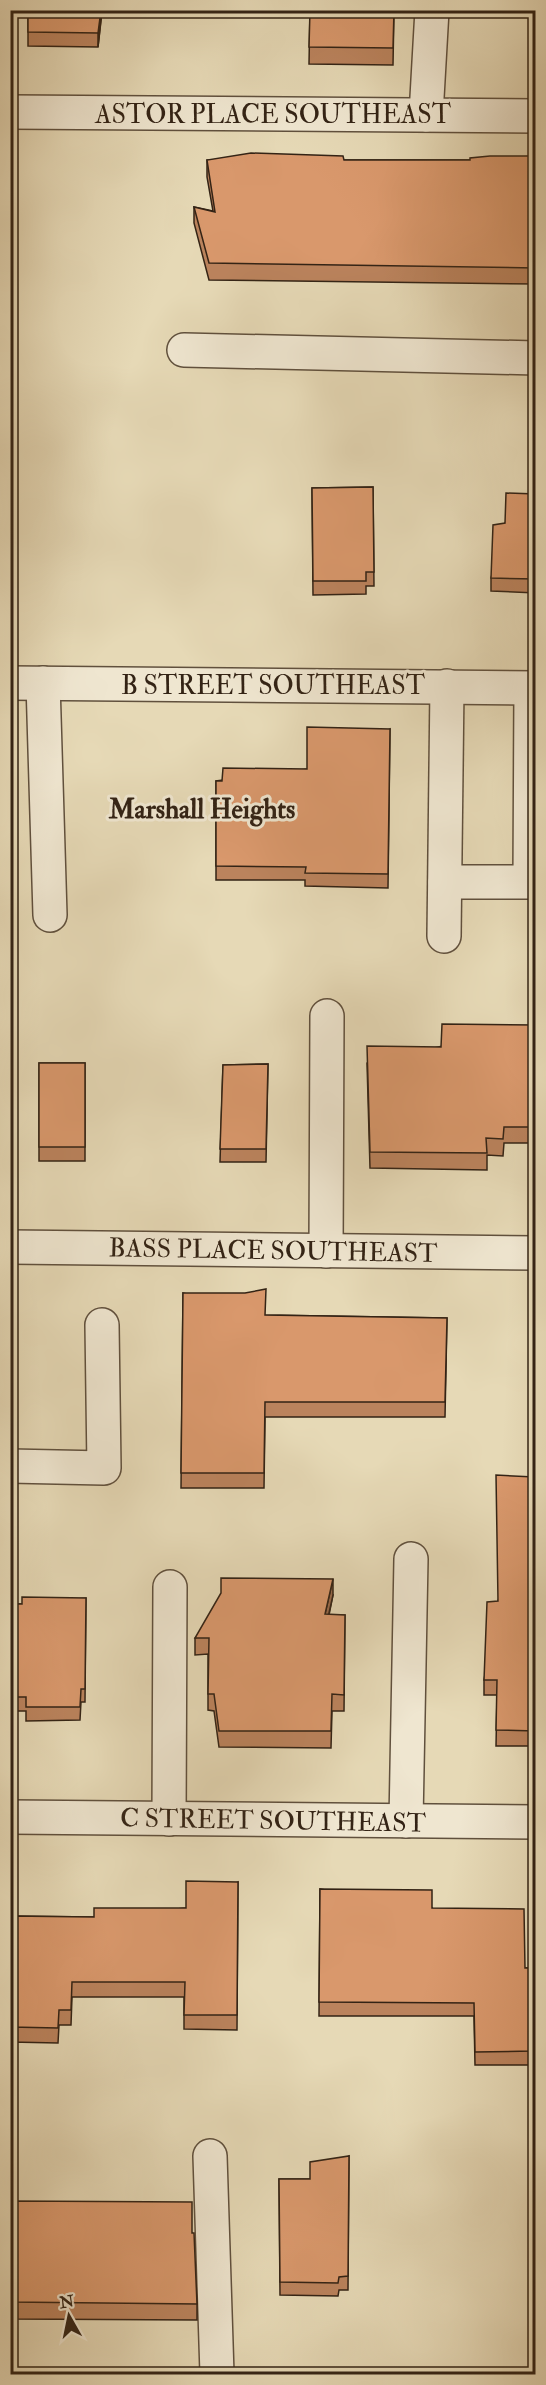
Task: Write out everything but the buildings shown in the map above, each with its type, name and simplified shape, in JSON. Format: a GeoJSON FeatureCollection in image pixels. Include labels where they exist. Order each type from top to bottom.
{"type":"FeatureCollection","features":[{"type":"Feature","properties":{"kind":"street"},"geometry":{"type":"LineString","coordinates":[[426,115],[432,10]]}},
{"type":"Feature","properties":{"kind":"street","name":"ASTOR PLACE SOUTHEAST"},"geometry":{"type":"LineString","coordinates":[[10,112],[536,116]]}},
{"type":"Feature","properties":{"kind":"street"},"geometry":{"type":"LineString","coordinates":[[184,350],[536,358]]}},
{"type":"Feature","properties":{"kind":"street","name":"B STREET SOUTHEAST"},"geometry":{"type":"LineString","coordinates":[[10,683],[533,688]]}},
{"type":"Feature","properties":{"kind":"street"},"geometry":{"type":"LineString","coordinates":[[43,683],[50,915]]}},
{"type":"Feature","properties":{"kind":"street"},"geometry":{"type":"LineString","coordinates":[[444,936],[447,686]]}},
{"type":"Feature","properties":{"kind":"street"},"geometry":{"type":"LineString","coordinates":[[445,882],[530,882],[533,688]]}},
{"type":"Feature","properties":{"kind":"street"},"geometry":{"type":"LineString","coordinates":[[326,1251],[327,1016]]}},
{"type":"Feature","properties":{"kind":"street","name":"BASS PLACE SOUTHEAST"},"geometry":{"type":"LineString","coordinates":[[10,1247],[536,1253]]}},
{"type":"Feature","properties":{"kind":"street"},"geometry":{"type":"LineString","coordinates":[[10,1466],[104,1468],[102,1325]]}},
{"type":"Feature","properties":{"kind":"street"},"geometry":{"type":"LineString","coordinates":[[406,1821],[411,1559]]}},
{"type":"Feature","properties":{"kind":"street"},"geometry":{"type":"LineString","coordinates":[[168,1819],[170,1587]]}},
{"type":"Feature","properties":{"kind":"street","name":"C STREET SOUTHEAST"},"geometry":{"type":"LineString","coordinates":[[10,1817],[536,1822]]}},
{"type":"Feature","properties":{"kind":"street"},"geometry":{"type":"LineString","coordinates":[[210,2156],[217,2374]]}},
{"type":"Feature","properties":{"kind":"district","name":"Marshall Heights"},"geometry":{"type":"Point","coordinates":[202,809]}}]}
